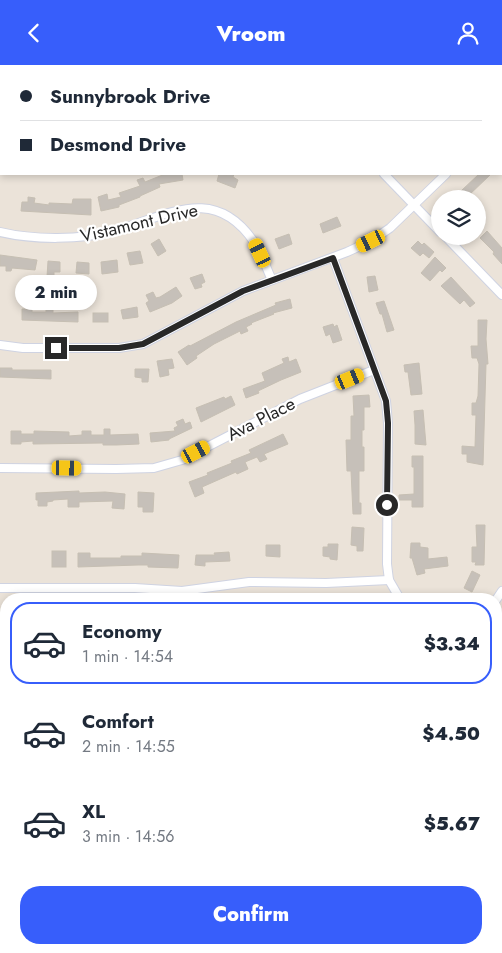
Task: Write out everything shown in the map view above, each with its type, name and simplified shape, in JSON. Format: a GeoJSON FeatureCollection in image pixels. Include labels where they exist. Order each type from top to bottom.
{"type":"FeatureCollection","features":[{"type":"Feature","properties":{"kind":"street"},"geometry":{"type":"LineString","coordinates":[[385,175],[431,223]]}},
{"type":"Feature","properties":{"kind":"street"},"geometry":{"type":"LineString","coordinates":[[0,345],[32,348],[119,348],[132,347],[154,339],[243,291],[360,247],[381,235],[445,175]]}},
{"type":"Feature","properties":{"kind":"street","name":"Vistamont Drive"},"geometry":{"type":"LineString","coordinates":[[0,232],[38,237],[84,238],[113,231],[175,211],[205,208],[218,210],[234,219],[255,242],[272,280]]}},
{"type":"Feature","properties":{"kind":"street"},"geometry":{"type":"LineString","coordinates":[[453,245],[502,295]]}},
{"type":"Feature","properties":{"kind":"street"},"geometry":{"type":"LineString","coordinates":[[333,258],[386,401],[388,413],[387,563],[390,580],[397,593]]}},
{"type":"Feature","properties":{"kind":"street","name":"Ava Place"},"geometry":{"type":"LineString","coordinates":[[0,467],[154,468],[182,460],[300,399],[374,370]]}},
{"type":"Feature","properties":{"kind":"street"},"geometry":{"type":"LineString","coordinates":[[0,589],[135,588],[182,591],[249,582],[326,583],[390,580]]}},
{"type":"Feature","properties":{"kind":"building"},"geometry":{"type":"Polygon","coordinates":[[[162,175],[182,175],[183,180],[159,184],[160,187],[119,205],[119,207],[101,211],[98,197],[107,194],[108,200],[121,197],[119,193],[140,186],[137,180],[143,178],[145,182],[162,175]]]}},
{"type":"Feature","properties":{"kind":"building"},"geometry":{"type":"Polygon","coordinates":[[[219,175],[234,175],[233,177],[238,180],[235,188],[217,181],[219,175]]]}},
{"type":"Feature","properties":{"kind":"building"},"geometry":{"type":"Polygon","coordinates":[[[478,175],[490,175],[474,190],[462,190],[478,175]]]}},
{"type":"Feature","properties":{"kind":"building"},"geometry":{"type":"Polygon","coordinates":[[[28,197],[35,198],[34,203],[49,205],[49,203],[72,204],[73,199],[91,199],[91,215],[21,211],[22,202],[28,202],[28,197]]]}},
{"type":"Feature","properties":{"kind":"building"},"geometry":{"type":"Polygon","coordinates":[[[337,217],[341,226],[323,233],[320,224],[337,217]]]}},
{"type":"Feature","properties":{"kind":"building"},"geometry":{"type":"Polygon","coordinates":[[[486,232],[502,248],[502,264],[486,244],[486,232]]]}},
{"type":"Feature","properties":{"kind":"building"},"geometry":{"type":"Polygon","coordinates":[[[289,234],[292,244],[279,249],[275,239],[289,234]]]}},
{"type":"Feature","properties":{"kind":"building"},"geometry":{"type":"Polygon","coordinates":[[[159,239],[166,251],[158,256],[151,244],[159,239]]]}},
{"type":"Feature","properties":{"kind":"building"},"geometry":{"type":"Polygon","coordinates":[[[418,241],[422,245],[424,243],[434,252],[429,258],[423,253],[420,256],[411,248],[418,241]]]}},
{"type":"Feature","properties":{"kind":"building"},"geometry":{"type":"Polygon","coordinates":[[[140,251],[143,263],[130,265],[127,253],[140,251]]]}},
{"type":"Feature","properties":{"kind":"building"},"geometry":{"type":"Polygon","coordinates":[[[0,255],[37,260],[35,270],[12,268],[11,271],[6,271],[6,266],[0,266],[0,255]]]}},
{"type":"Feature","properties":{"kind":"building"},"geometry":{"type":"Polygon","coordinates":[[[435,257],[446,268],[442,272],[440,270],[430,281],[421,273],[435,257]]]}},
{"type":"Feature","properties":{"kind":"building"},"geometry":{"type":"Polygon","coordinates":[[[117,260],[118,272],[102,274],[101,262],[117,260]]]}},
{"type":"Feature","properties":{"kind":"building"},"geometry":{"type":"Polygon","coordinates":[[[48,261],[60,262],[60,272],[54,272],[54,277],[47,277],[48,261]]]}},
{"type":"Feature","properties":{"kind":"building"},"geometry":{"type":"Polygon","coordinates":[[[77,262],[89,263],[89,274],[76,273],[77,262]]]}},
{"type":"Feature","properties":{"kind":"building"},"geometry":{"type":"Polygon","coordinates":[[[202,274],[205,282],[201,284],[202,287],[195,289],[190,278],[202,274]]]}},
{"type":"Feature","properties":{"kind":"building"},"geometry":{"type":"Polygon","coordinates":[[[375,276],[378,290],[369,292],[367,277],[375,276]]]}},
{"type":"Feature","properties":{"kind":"building"},"geometry":{"type":"Polygon","coordinates":[[[451,277],[475,303],[470,307],[464,300],[460,304],[441,286],[451,277]]]}},
{"type":"Feature","properties":{"kind":"building"},"geometry":{"type":"Polygon","coordinates":[[[176,287],[182,296],[172,303],[150,312],[146,303],[149,301],[146,295],[153,292],[156,298],[160,297],[176,287]]]}},
{"type":"Feature","properties":{"kind":"building"},"geometry":{"type":"Polygon","coordinates":[[[290,299],[292,308],[273,313],[251,323],[246,327],[248,331],[241,334],[240,331],[214,344],[196,356],[197,358],[187,365],[178,352],[236,322],[276,305],[275,303],[290,299]]]}},
{"type":"Feature","properties":{"kind":"building"},"geometry":{"type":"Polygon","coordinates":[[[384,301],[394,330],[387,332],[382,314],[380,314],[376,303],[384,301]]]}},
{"type":"Feature","properties":{"kind":"building"},"geometry":{"type":"Polygon","coordinates":[[[46,306],[53,306],[53,313],[78,312],[78,322],[22,320],[22,309],[32,309],[32,312],[46,312],[46,306]]]}},
{"type":"Feature","properties":{"kind":"building"},"geometry":{"type":"Polygon","coordinates":[[[137,307],[138,317],[123,319],[121,310],[137,307]]]}},
{"type":"Feature","properties":{"kind":"building"},"geometry":{"type":"Polygon","coordinates":[[[93,313],[108,313],[108,322],[93,322],[93,313]]]}},
{"type":"Feature","properties":{"kind":"building"},"geometry":{"type":"Polygon","coordinates":[[[478,320],[487,320],[488,364],[486,364],[483,465],[467,462],[467,454],[462,454],[462,446],[475,447],[476,415],[472,415],[472,403],[476,403],[478,396],[479,364],[477,358],[472,358],[471,346],[478,346],[478,320]]]}},
{"type":"Feature","properties":{"kind":"building"},"geometry":{"type":"Polygon","coordinates":[[[333,324],[334,327],[337,325],[342,340],[333,343],[330,334],[326,336],[323,327],[333,324]]]}},
{"type":"Feature","properties":{"kind":"building"},"geometry":{"type":"Polygon","coordinates":[[[288,357],[289,362],[296,359],[301,372],[246,398],[243,389],[265,381],[262,373],[284,363],[282,359],[288,357]]]}},
{"type":"Feature","properties":{"kind":"building"},"geometry":{"type":"Polygon","coordinates":[[[172,359],[174,368],[168,369],[169,375],[160,377],[157,361],[172,359]]]}},
{"type":"Feature","properties":{"kind":"building"},"geometry":{"type":"Polygon","coordinates":[[[419,363],[422,394],[411,395],[408,372],[405,372],[404,365],[419,363]]]}},
{"type":"Feature","properties":{"kind":"building"},"geometry":{"type":"Polygon","coordinates":[[[0,368],[12,368],[12,370],[51,370],[51,379],[0,377],[0,368]]]}},
{"type":"Feature","properties":{"kind":"building"},"geometry":{"type":"Polygon","coordinates":[[[135,369],[149,369],[148,382],[142,382],[142,378],[135,377],[135,369]]]}},
{"type":"Feature","properties":{"kind":"building"},"geometry":{"type":"Polygon","coordinates":[[[369,395],[370,407],[364,407],[364,430],[362,430],[364,471],[359,471],[361,514],[353,514],[351,471],[347,471],[346,440],[351,440],[351,416],[354,416],[353,396],[369,395]]]}},
{"type":"Feature","properties":{"kind":"building"},"geometry":{"type":"Polygon","coordinates":[[[231,396],[235,405],[201,422],[196,408],[231,396]]]}},
{"type":"Feature","properties":{"kind":"building"},"geometry":{"type":"Polygon","coordinates":[[[423,410],[426,445],[415,444],[414,411],[423,410]]]}},
{"type":"Feature","properties":{"kind":"building"},"geometry":{"type":"Polygon","coordinates":[[[183,419],[185,424],[190,422],[192,428],[169,440],[151,442],[150,433],[175,431],[174,428],[178,426],[176,422],[183,419]]]}},
{"type":"Feature","properties":{"kind":"building"},"geometry":{"type":"Polygon","coordinates":[[[104,429],[110,429],[110,435],[138,434],[139,444],[33,444],[33,441],[11,444],[11,431],[21,431],[21,434],[34,434],[34,431],[69,432],[69,436],[82,435],[82,431],[91,431],[91,435],[104,435],[104,429]]]}},
{"type":"Feature","properties":{"kind":"building"},"geometry":{"type":"Polygon","coordinates":[[[283,434],[288,444],[264,454],[267,459],[260,462],[257,457],[245,462],[248,469],[237,474],[236,472],[202,487],[204,493],[195,497],[189,482],[232,463],[231,461],[251,453],[249,450],[283,434]]]}},
{"type":"Feature","properties":{"kind":"building"},"geometry":{"type":"Polygon","coordinates":[[[412,456],[423,456],[423,507],[412,507],[412,500],[399,500],[399,495],[414,494],[412,456]]]}},
{"type":"Feature","properties":{"kind":"building"},"geometry":{"type":"Polygon","coordinates":[[[79,491],[79,493],[105,492],[125,494],[124,509],[112,508],[113,501],[79,502],[79,507],[68,507],[68,499],[47,502],[47,506],[38,506],[38,500],[36,500],[36,493],[79,491]]]}},
{"type":"Feature","properties":{"kind":"building"},"geometry":{"type":"Polygon","coordinates":[[[138,492],[154,493],[153,512],[143,512],[143,507],[138,507],[138,492]]]}},
{"type":"Feature","properties":{"kind":"building"},"geometry":{"type":"Polygon","coordinates":[[[476,525],[485,525],[484,565],[475,565],[476,562],[472,562],[472,547],[477,547],[476,525]]]}},
{"type":"Feature","properties":{"kind":"building"},"geometry":{"type":"Polygon","coordinates":[[[352,527],[364,528],[363,551],[357,551],[357,546],[351,545],[352,527]]]}},
{"type":"Feature","properties":{"kind":"building"},"geometry":{"type":"Polygon","coordinates":[[[411,543],[420,543],[420,547],[428,548],[428,559],[447,557],[448,566],[424,569],[425,573],[417,575],[412,558],[410,558],[411,543]]]}},
{"type":"Feature","properties":{"kind":"building"},"geometry":{"type":"Polygon","coordinates":[[[328,544],[338,544],[337,560],[323,556],[323,547],[328,547],[328,544]]]}},
{"type":"Feature","properties":{"kind":"building"},"geometry":{"type":"Polygon","coordinates":[[[266,545],[280,545],[280,557],[266,556],[266,545]]]}},
{"type":"Feature","properties":{"kind":"building"},"geometry":{"type":"Polygon","coordinates":[[[52,551],[66,551],[66,567],[52,567],[52,551]]]}},
{"type":"Feature","properties":{"kind":"building"},"geometry":{"type":"Polygon","coordinates":[[[229,552],[230,561],[205,562],[205,566],[195,565],[196,555],[215,555],[214,553],[229,552]]]}},
{"type":"Feature","properties":{"kind":"building"},"geometry":{"type":"Polygon","coordinates":[[[78,553],[90,553],[90,558],[142,556],[142,553],[179,555],[178,568],[148,567],[148,565],[78,567],[78,553]]]}},
{"type":"Feature","properties":{"kind":"building"},"geometry":{"type":"Polygon","coordinates":[[[472,571],[480,575],[472,592],[464,588],[472,571]]]}},
{"type":"Feature","properties":{"kind":"route"},"geometry":{"type":"LineString","coordinates":[[56,348],[119,348],[143,344],[243,291],[333,258],[386,401],[388,413],[387,505]]}}]}
